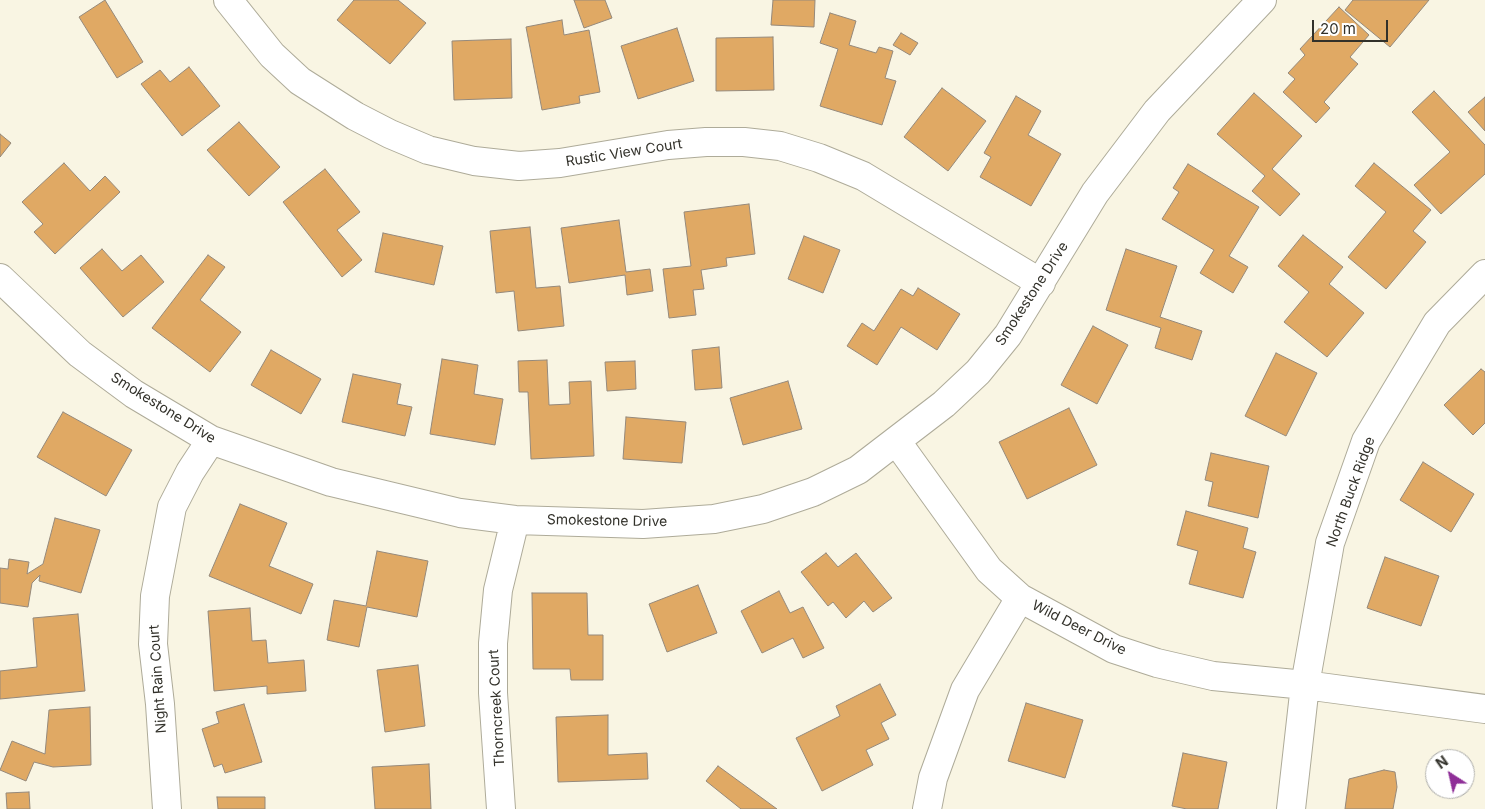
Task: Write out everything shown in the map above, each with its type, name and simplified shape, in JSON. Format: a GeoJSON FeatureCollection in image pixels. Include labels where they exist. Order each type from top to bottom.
{"type":"FeatureCollection","features":[{"type":"Feature","properties":{"kind":"street","name":"Rustic View Court"},"geometry":{"type":"LineString","coordinates":[[228,0],[272,55],[300,81],[355,116],[390,134],[428,150],[474,161],[519,166],[560,163],[668,145],[706,142],[744,142],[780,146],[819,158],[863,176],[1041,284]]}},
{"type":"Feature","properties":{"kind":"street","name":"Smokestone Drive"},"geometry":{"type":"LineString","coordinates":[[0,278],[80,354],[134,394],[211,440],[331,482],[406,502],[460,513],[515,520],[643,524],[714,519],[763,509],[812,492],[858,470],[897,442],[944,404],[978,372],[1008,335],[1095,194],[1157,111],[1262,0]]}},
{"type":"Feature","properties":{"kind":"street","name":"North Buck Ridge"},"geometry":{"type":"LineString","coordinates":[[1291,809],[1305,685],[1330,543],[1366,441],[1437,323],[1485,274]]}},
{"type":"Feature","properties":{"kind":"street","name":"Night Rain Court"},"geometry":{"type":"LineString","coordinates":[[167,809],[160,704],[153,644],[155,596],[172,507],[190,472],[211,440]]}},
{"type":"Feature","properties":{"kind":"street","name":"Wild Deer Drive"},"geometry":{"type":"LineString","coordinates":[[897,442],[989,570],[1020,598],[1114,649],[1156,663],[1213,676],[1305,685],[1485,709]]}},
{"type":"Feature","properties":{"kind":"street","name":"Thorncreek Court"},"geometry":{"type":"LineString","coordinates":[[501,809],[493,693],[493,643],[498,590],[515,520]]}},
{"type":"Feature","properties":{"kind":"street"},"geometry":{"type":"LineString","coordinates":[[927,809],[933,778],[965,690],[1020,598]]}},
{"type":"Feature","properties":{"kind":"building"},"geometry":{"type":"Polygon","coordinates":[[[105,0],[143,62],[117,78],[79,17],[105,0]]]}},
{"type":"Feature","properties":{"kind":"building"},"geometry":{"type":"Polygon","coordinates":[[[354,0],[398,0],[426,23],[390,64],[337,20],[354,0]]]}},
{"type":"Feature","properties":{"kind":"building"},"geometry":{"type":"Polygon","coordinates":[[[574,0],[605,0],[612,18],[584,28],[574,0]]]}},
{"type":"Feature","properties":{"kind":"building"},"geometry":{"type":"Polygon","coordinates":[[[773,0],[815,0],[814,27],[771,25],[773,0]]]}},
{"type":"Feature","properties":{"kind":"building"},"geometry":{"type":"Polygon","coordinates":[[[1353,0],[1429,0],[1390,47],[1345,10],[1353,0]]]}},
{"type":"Feature","properties":{"kind":"building"},"geometry":{"type":"Polygon","coordinates":[[[1339,7],[1369,35],[1350,57],[1358,64],[1324,102],[1330,108],[1316,123],[1283,92],[1295,79],[1288,73],[1305,55],[1300,49],[1339,7]]]}},
{"type":"Feature","properties":{"kind":"building"},"geometry":{"type":"Polygon","coordinates":[[[830,13],[856,21],[849,45],[876,53],[879,47],[893,51],[885,78],[896,81],[882,125],[820,106],[838,49],[820,43],[830,13]]]}},
{"type":"Feature","properties":{"kind":"building"},"geometry":{"type":"Polygon","coordinates":[[[562,20],[564,35],[589,30],[600,92],[579,96],[580,103],[542,110],[526,27],[562,20]]]}},
{"type":"Feature","properties":{"kind":"building"},"geometry":{"type":"Polygon","coordinates":[[[677,28],[694,81],[638,99],[621,46],[677,28]]]}},
{"type":"Feature","properties":{"kind":"building"},"geometry":{"type":"Polygon","coordinates":[[[901,33],[918,43],[910,55],[893,45],[901,33]]]}},
{"type":"Feature","properties":{"kind":"building"},"geometry":{"type":"Polygon","coordinates":[[[773,37],[774,90],[716,91],[716,38],[773,37]]]}},
{"type":"Feature","properties":{"kind":"building"},"geometry":{"type":"Polygon","coordinates":[[[511,39],[512,98],[454,100],[452,41],[511,39]]]}},
{"type":"Feature","properties":{"kind":"building"},"geometry":{"type":"Polygon","coordinates":[[[189,67],[220,106],[182,136],[141,84],[160,70],[170,82],[189,67]]]}},
{"type":"Feature","properties":{"kind":"building"},"geometry":{"type":"Polygon","coordinates":[[[942,88],[986,121],[948,171],[904,137],[942,88]]]}},
{"type":"Feature","properties":{"kind":"building"},"geometry":{"type":"Polygon","coordinates":[[[1434,91],[1485,145],[1485,174],[1441,214],[1414,185],[1450,152],[1412,112],[1434,91]]]}},
{"type":"Feature","properties":{"kind":"building"},"geometry":{"type":"Polygon","coordinates":[[[1254,93],[1302,136],[1272,169],[1300,194],[1280,216],[1252,191],[1265,176],[1217,134],[1254,93]]]}},
{"type":"Feature","properties":{"kind":"building"},"geometry":{"type":"Polygon","coordinates":[[[1016,96],[1041,111],[1028,135],[1061,154],[1031,206],[980,177],[991,157],[984,153],[1016,96]]]}},
{"type":"Feature","properties":{"kind":"building"},"geometry":{"type":"Polygon","coordinates":[[[1485,97],[1485,131],[1468,112],[1485,97]]]}},
{"type":"Feature","properties":{"kind":"building"},"geometry":{"type":"Polygon","coordinates":[[[239,122],[280,167],[249,196],[207,150],[239,122]]]}},
{"type":"Feature","properties":{"kind":"building"},"geometry":{"type":"Polygon","coordinates":[[[0,134],[11,143],[0,157],[0,134]]]}},
{"type":"Feature","properties":{"kind":"building"},"geometry":{"type":"Polygon","coordinates":[[[64,163],[90,191],[105,176],[120,192],[55,254],[34,232],[43,224],[22,202],[64,163]]]}},
{"type":"Feature","properties":{"kind":"building"},"geometry":{"type":"Polygon","coordinates":[[[1374,163],[1431,210],[1413,231],[1426,242],[1386,289],[1348,257],[1386,212],[1355,186],[1374,163]]]}},
{"type":"Feature","properties":{"kind":"building"},"geometry":{"type":"Polygon","coordinates":[[[1188,164],[1259,207],[1229,256],[1248,267],[1233,293],[1200,273],[1214,250],[1162,219],[1179,192],[1173,188],[1188,164]]]}},
{"type":"Feature","properties":{"kind":"building"},"geometry":{"type":"Polygon","coordinates":[[[325,169],[360,212],[337,230],[362,260],[342,277],[283,202],[325,169]]]}},
{"type":"Feature","properties":{"kind":"building"},"geometry":{"type":"Polygon","coordinates":[[[749,204],[755,254],[726,258],[727,266],[701,270],[704,289],[693,290],[696,315],[669,318],[663,269],[691,266],[684,212],[749,204]]]}},
{"type":"Feature","properties":{"kind":"building"},"geometry":{"type":"Polygon","coordinates":[[[619,220],[626,272],[650,269],[653,291],[627,295],[625,275],[569,283],[561,228],[619,220]]]}},
{"type":"Feature","properties":{"kind":"building"},"geometry":{"type":"Polygon","coordinates":[[[530,227],[536,288],[560,286],[564,326],[518,331],[514,291],[496,293],[490,231],[530,227]]]}},
{"type":"Feature","properties":{"kind":"building"},"geometry":{"type":"Polygon","coordinates":[[[383,233],[443,246],[434,285],[375,272],[383,233]]]}},
{"type":"Feature","properties":{"kind":"building"},"geometry":{"type":"Polygon","coordinates":[[[1303,235],[1343,267],[1329,284],[1364,313],[1327,357],[1284,322],[1309,292],[1278,266],[1303,235]]]}},
{"type":"Feature","properties":{"kind":"building"},"geometry":{"type":"Polygon","coordinates":[[[804,236],[840,250],[823,293],[788,279],[804,236]]]}},
{"type":"Feature","properties":{"kind":"building"},"geometry":{"type":"Polygon","coordinates":[[[102,249],[122,271],[141,255],[164,282],[123,317],[80,268],[102,249]]]}},
{"type":"Feature","properties":{"kind":"building"},"geometry":{"type":"Polygon","coordinates":[[[1126,249],[1177,266],[1160,317],[1202,331],[1192,360],[1155,348],[1161,328],[1106,310],[1126,249]]]}},
{"type":"Feature","properties":{"kind":"building"},"geometry":{"type":"Polygon","coordinates":[[[208,255],[225,267],[200,300],[241,332],[210,372],[152,328],[208,255]]]}},
{"type":"Feature","properties":{"kind":"building"},"geometry":{"type":"Polygon","coordinates":[[[918,288],[960,314],[937,350],[901,327],[877,365],[847,346],[862,323],[874,331],[901,289],[913,296],[918,288]]]}},
{"type":"Feature","properties":{"kind":"building"},"geometry":{"type":"Polygon","coordinates":[[[1093,326],[1128,345],[1097,404],[1061,385],[1093,326]]]}},
{"type":"Feature","properties":{"kind":"building"},"geometry":{"type":"Polygon","coordinates":[[[719,347],[722,388],[695,390],[692,350],[719,347]]]}},
{"type":"Feature","properties":{"kind":"building"},"geometry":{"type":"Polygon","coordinates":[[[271,350],[321,379],[301,414],[251,385],[271,350]]]}},
{"type":"Feature","properties":{"kind":"building"},"geometry":{"type":"Polygon","coordinates":[[[1276,353],[1317,373],[1286,436],[1245,416],[1276,353]]]}},
{"type":"Feature","properties":{"kind":"building"},"geometry":{"type":"Polygon","coordinates":[[[442,359],[478,365],[474,394],[503,399],[495,445],[430,434],[442,359]]]}},
{"type":"Feature","properties":{"kind":"building"},"geometry":{"type":"Polygon","coordinates":[[[547,360],[549,405],[570,404],[569,382],[591,381],[594,456],[531,459],[528,392],[519,392],[518,361],[547,360]]]}},
{"type":"Feature","properties":{"kind":"building"},"geometry":{"type":"Polygon","coordinates":[[[635,361],[636,389],[607,391],[605,362],[635,361]]]}},
{"type":"Feature","properties":{"kind":"building"},"geometry":{"type":"Polygon","coordinates":[[[1481,369],[1485,372],[1485,423],[1473,435],[1444,405],[1481,369]]]}},
{"type":"Feature","properties":{"kind":"building"},"geometry":{"type":"Polygon","coordinates":[[[353,374],[401,384],[397,404],[412,407],[405,436],[342,422],[353,374]]]}},
{"type":"Feature","properties":{"kind":"building"},"geometry":{"type":"Polygon","coordinates":[[[788,381],[802,429],[743,445],[730,398],[788,381]]]}},
{"type":"Feature","properties":{"kind":"building"},"geometry":{"type":"Polygon","coordinates":[[[1069,408],[1097,465],[1027,499],[999,442],[1069,408]]]}},
{"type":"Feature","properties":{"kind":"building"},"geometry":{"type":"Polygon","coordinates":[[[63,412],[132,450],[106,496],[37,457],[63,412]]]}},
{"type":"Feature","properties":{"kind":"building"},"geometry":{"type":"Polygon","coordinates":[[[626,417],[686,422],[682,463],[623,459],[626,417]]]}},
{"type":"Feature","properties":{"kind":"building"},"geometry":{"type":"Polygon","coordinates":[[[1211,453],[1269,466],[1258,518],[1208,506],[1213,482],[1205,480],[1211,453]]]}},
{"type":"Feature","properties":{"kind":"building"},"geometry":{"type":"Polygon","coordinates":[[[1423,462],[1474,494],[1451,532],[1400,500],[1423,462]]]}},
{"type":"Feature","properties":{"kind":"building"},"geometry":{"type":"Polygon","coordinates":[[[240,504],[287,523],[269,566],[313,584],[301,614],[209,576],[240,504]]]}},
{"type":"Feature","properties":{"kind":"building"},"geometry":{"type":"Polygon","coordinates":[[[1186,511],[1248,528],[1243,548],[1256,552],[1243,598],[1189,584],[1198,551],[1177,545],[1186,511]]]}},
{"type":"Feature","properties":{"kind":"building"},"geometry":{"type":"Polygon","coordinates":[[[55,518],[100,530],[81,593],[39,581],[40,575],[32,583],[28,607],[0,603],[0,568],[8,569],[9,559],[29,562],[27,574],[43,564],[55,518]]]}},
{"type":"Feature","properties":{"kind":"building"},"geometry":{"type":"Polygon","coordinates":[[[377,551],[428,561],[417,617],[367,607],[359,647],[327,640],[334,600],[366,606],[377,551]]]}},
{"type":"Feature","properties":{"kind":"building"},"geometry":{"type":"Polygon","coordinates":[[[826,553],[838,567],[856,553],[892,598],[873,612],[864,601],[846,618],[833,602],[828,606],[801,572],[826,553]]]}},
{"type":"Feature","properties":{"kind":"building"},"geometry":{"type":"Polygon","coordinates":[[[1385,557],[1439,576],[1421,626],[1367,608],[1385,557]]]}},
{"type":"Feature","properties":{"kind":"building"},"geometry":{"type":"Polygon","coordinates":[[[698,585],[717,633],[667,652],[649,604],[698,585]]]}},
{"type":"Feature","properties":{"kind":"building"},"geometry":{"type":"Polygon","coordinates":[[[779,591],[790,613],[803,607],[824,648],[803,658],[793,638],[762,653],[741,611],[779,591]]]}},
{"type":"Feature","properties":{"kind":"building"},"geometry":{"type":"Polygon","coordinates":[[[532,593],[587,593],[588,635],[603,635],[603,680],[571,680],[570,669],[533,669],[532,593]]]}},
{"type":"Feature","properties":{"kind":"building"},"geometry":{"type":"Polygon","coordinates":[[[250,608],[252,641],[266,640],[268,663],[304,660],[306,691],[267,694],[267,686],[214,691],[208,611],[250,608]]]}},
{"type":"Feature","properties":{"kind":"building"},"geometry":{"type":"Polygon","coordinates":[[[78,614],[85,691],[0,699],[0,671],[37,667],[33,618],[78,614]]]}},
{"type":"Feature","properties":{"kind":"building"},"geometry":{"type":"Polygon","coordinates":[[[418,665],[425,726],[385,732],[377,670],[418,665]]]}},
{"type":"Feature","properties":{"kind":"building"},"geometry":{"type":"Polygon","coordinates":[[[880,684],[896,715],[881,723],[889,739],[866,750],[873,765],[822,791],[796,738],[840,716],[836,706],[880,684]]]}},
{"type":"Feature","properties":{"kind":"building"},"geometry":{"type":"Polygon","coordinates":[[[1026,703],[1083,720],[1065,778],[1008,761],[1026,703]]]}},
{"type":"Feature","properties":{"kind":"building"},"geometry":{"type":"Polygon","coordinates":[[[244,704],[262,762],[225,773],[222,764],[214,767],[202,729],[219,723],[216,712],[244,704]]]}},
{"type":"Feature","properties":{"kind":"building"},"geometry":{"type":"Polygon","coordinates":[[[90,707],[91,765],[53,767],[34,762],[26,781],[0,770],[12,741],[45,754],[49,710],[90,707]]]}},
{"type":"Feature","properties":{"kind":"building"},"geometry":{"type":"Polygon","coordinates":[[[608,715],[608,755],[647,753],[648,779],[558,782],[556,717],[608,715]]]}},
{"type":"Feature","properties":{"kind":"building"},"geometry":{"type":"Polygon","coordinates":[[[1183,753],[1227,762],[1218,809],[1187,809],[1172,806],[1183,753]]]}},
{"type":"Feature","properties":{"kind":"building"},"geometry":{"type":"Polygon","coordinates":[[[429,764],[431,809],[375,809],[372,767],[429,764]]]}},
{"type":"Feature","properties":{"kind":"building"},"geometry":{"type":"Polygon","coordinates":[[[718,766],[777,809],[741,809],[706,781],[718,766]]]}},
{"type":"Feature","properties":{"kind":"building"},"geometry":{"type":"Polygon","coordinates":[[[1384,770],[1395,772],[1397,787],[1393,809],[1345,809],[1349,779],[1384,770]]]}},
{"type":"Feature","properties":{"kind":"building"},"geometry":{"type":"Polygon","coordinates":[[[29,792],[30,809],[7,809],[6,793],[29,792]]]}},
{"type":"Feature","properties":{"kind":"building"},"geometry":{"type":"Polygon","coordinates":[[[217,797],[265,797],[265,809],[218,809],[217,797]]]}}]}
